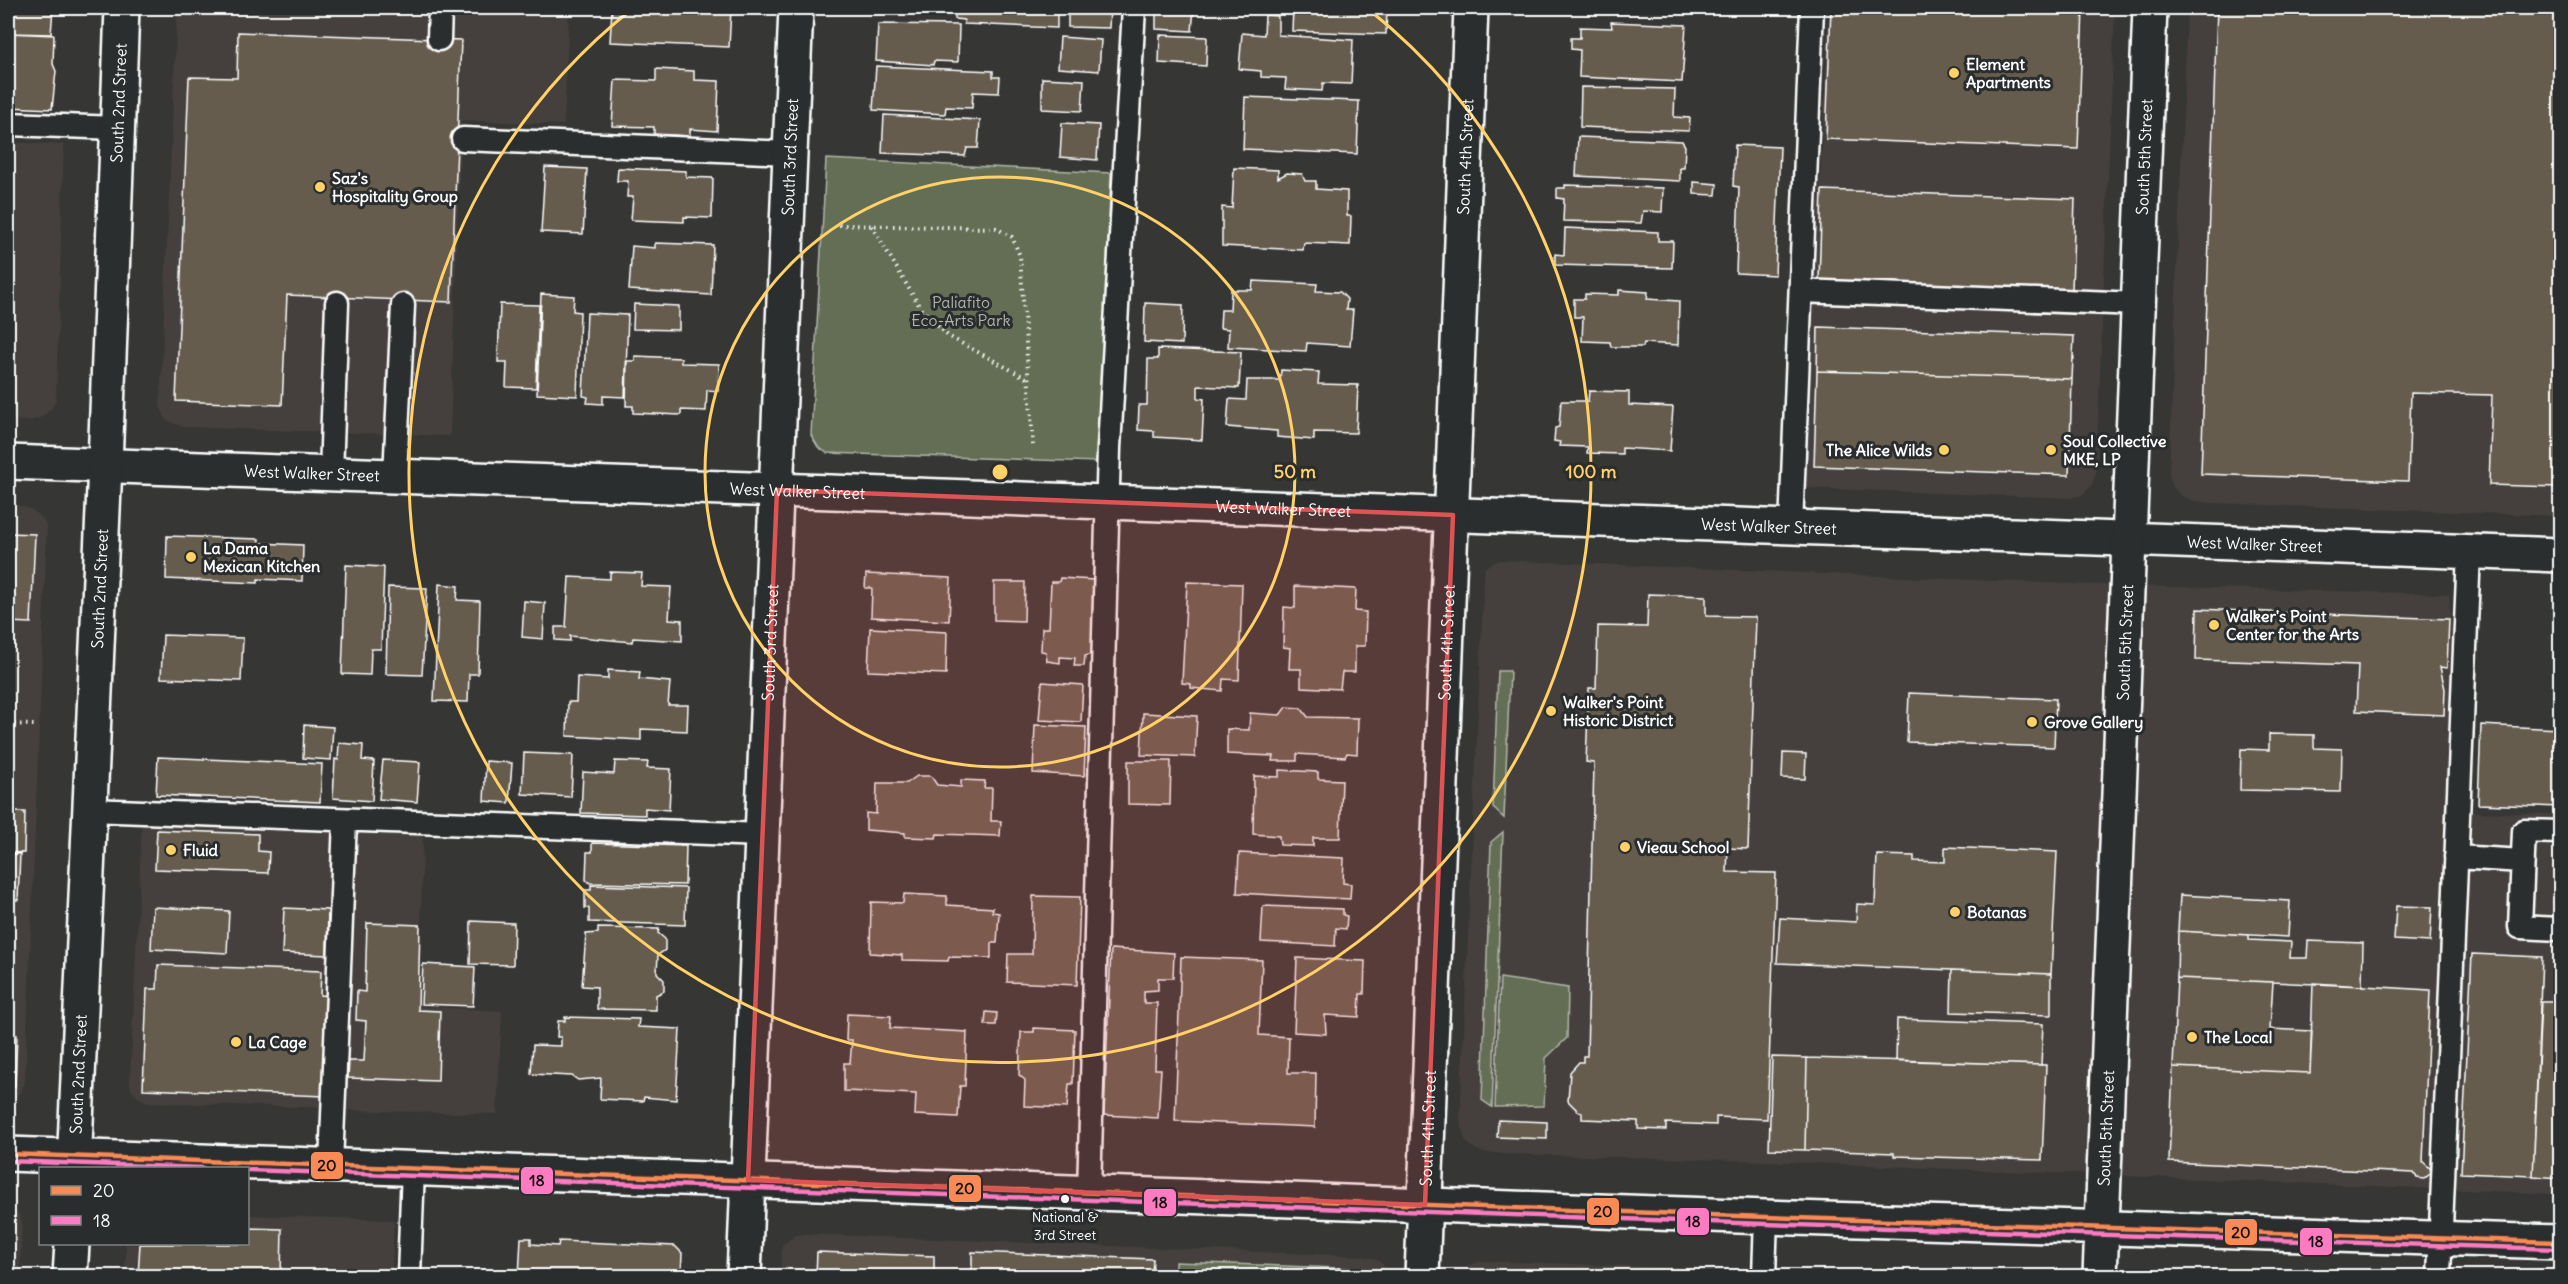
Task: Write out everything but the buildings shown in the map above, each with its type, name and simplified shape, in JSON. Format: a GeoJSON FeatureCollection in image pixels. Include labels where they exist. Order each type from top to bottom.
{"type":"FeatureCollection","features":[{"type":"Feature","properties":{"kind":"street","name":"South 2nd Street"},"geometry":{"type":"LineString","coordinates":[[75,1163],[122,8]]}},
{"type":"Feature","properties":{"kind":"street","name":"South 3rd Street"},"geometry":{"type":"LineString","coordinates":[[744,1276],[796,8]]}},
{"type":"Feature","properties":{"kind":"street","name":"South 4th Street"},"geometry":{"type":"LineString","coordinates":[[1422,1276],[1472,8]]}},
{"type":"Feature","properties":{"kind":"street","name":"South 5th Street"},"geometry":{"type":"LineString","coordinates":[[2100,1276],[2150,8]]}},
{"type":"Feature","properties":{"kind":"street","name":"West Walker Street"},"geometry":{"type":"LineString","coordinates":[[8,462],[2560,555]]}},
{"type":"Feature","properties":{"kind":"street"},"geometry":{"type":"LineString","coordinates":[[8,1154],[75,1163],[331,1165],[1089,1194],[2560,1242]]}},
{"type":"Feature","properties":{"kind":"street"},"geometry":{"type":"LineString","coordinates":[[70,1276],[72,1245]]}},
{"type":"Feature","properties":{"kind":"lane"},"geometry":{"type":"LineString","coordinates":[[439,39],[440,8]]}},
{"type":"Feature","properties":{"kind":"lane"},"geometry":{"type":"LineString","coordinates":[[1089,1194],[1108,502],[1134,8]]}},
{"type":"Feature","properties":{"kind":"lane"},"geometry":{"type":"LineString","coordinates":[[1791,527],[1812,8]]}},
{"type":"Feature","properties":{"kind":"lane"},"geometry":{"type":"LineString","coordinates":[[8,124],[118,128]]}},
{"type":"Feature","properties":{"kind":"lane"},"geometry":{"type":"LineString","coordinates":[[463,139],[790,153]]}},
{"type":"Feature","properties":{"kind":"lane"},"geometry":{"type":"LineString","coordinates":[[1801,291],[2139,304]]}},
{"type":"Feature","properties":{"kind":"lane"},"geometry":{"type":"LineString","coordinates":[[332,474],[338,303]]}},
{"type":"Feature","properties":{"kind":"lane"},"geometry":{"type":"LineString","coordinates":[[395,476],[403,305]]}},
{"type":"Feature","properties":{"kind":"lane"},"geometry":{"type":"LineString","coordinates":[[2439,1276],[2469,552]]}},
{"type":"Feature","properties":{"kind":"lane"},"geometry":{"type":"LineString","coordinates":[[90,810],[763,835]]}},
{"type":"Feature","properties":{"kind":"lane"},"geometry":{"type":"LineString","coordinates":[[331,1165],[345,819]]}},
{"type":"Feature","properties":{"kind":"lane"},"geometry":{"type":"LineString","coordinates":[[2560,832],[2524,831],[2520,927],[2560,929]]}},
{"type":"Feature","properties":{"kind":"lane"},"geometry":{"type":"LineString","coordinates":[[2456,857],[2523,861]]}},
{"type":"Feature","properties":{"kind":"lane"},"geometry":{"type":"LineString","coordinates":[[409,1276],[413,1168]]}},
{"type":"Feature","properties":{"kind":"lane"},"geometry":{"type":"LineString","coordinates":[[1764,1276],[1766,1217]]}},
{"type":"Feature","properties":{"kind":"path"},"geometry":{"type":"LineString","coordinates":[[839,225],[996,228],[1012,237],[1020,256],[1033,445]]}},
{"type":"Feature","properties":{"kind":"path"},"geometry":{"type":"LineString","coordinates":[[872,226],[921,309],[948,336],[1029,379]]}},
{"type":"Feature","properties":{"kind":"path"},"geometry":{"type":"LineString","coordinates":[[2073,358],[2079,358]]}},
{"type":"Feature","properties":{"kind":"path"},"geometry":{"type":"LineString","coordinates":[[8,724],[34,725]]}},
{"type":"Feature","properties":{"kind":"highlighted area"},"geometry":{"type":"Polygon","coordinates":[[[777,490],[1453,515],[1425,1205],[748,1180],[777,490]]]}},
{"type":"Feature","properties":{"kind":"shaded area"},"geometry":{"type":"Polygon","coordinates":[[[177,8],[569,8],[564,125],[461,120],[450,436],[183,427],[166,420],[160,406],[177,8]]]}},
{"type":"Feature","properties":{"kind":"shaded area"},"geometry":{"type":"Polygon","coordinates":[[[1829,8],[2115,8],[2096,474],[2091,486],[2082,495],[2070,498],[1804,488],[1829,8]]]}},
{"type":"Feature","properties":{"kind":"shaded area"},"geometry":{"type":"Polygon","coordinates":[[[2187,8],[2560,8],[2560,516],[2214,503],[2194,501],[2181,496],[2173,487],[2169,475],[2187,8]]]}},
{"type":"Feature","properties":{"kind":"shaded area"},"geometry":{"type":"Polygon","coordinates":[[[8,142],[64,145],[56,400],[51,409],[42,417],[30,421],[8,420],[8,142]]]}},
{"type":"Feature","properties":{"kind":"shaded area"},"geometry":{"type":"Polygon","coordinates":[[[8,505],[22,506],[34,511],[44,520],[47,528],[25,1083],[17,1097],[11,1099],[8,1099],[8,505]]]}},
{"type":"Feature","properties":{"kind":"shaded area"},"geometry":{"type":"Polygon","coordinates":[[[1499,560],[2095,585],[2449,594],[2467,812],[2560,814],[2560,1194],[1767,1161],[1507,1154],[1481,1152],[1472,1147],[1465,1140],[1460,1120],[1484,576],[1485,567],[1499,560]]]}},
{"type":"Feature","properties":{"kind":"shaded area"},"geometry":{"type":"Polygon","coordinates":[[[142,822],[336,830],[325,1108],[148,1102],[131,1090],[142,822]]]}},
{"type":"Feature","properties":{"kind":"shaded area"},"geometry":{"type":"Polygon","coordinates":[[[353,832],[423,835],[419,1006],[502,1011],[497,1114],[342,1110],[353,832]]]}},
{"type":"Feature","properties":{"kind":"shaded area"},"geometry":{"type":"Polygon","coordinates":[[[8,1206],[19,1214],[22,1223],[20,1276],[8,1276],[8,1206]]]}},
{"type":"Feature","properties":{"kind":"shaded area"},"geometry":{"type":"Polygon","coordinates":[[[249,1215],[394,1220],[392,1276],[125,1276],[126,1245],[249,1245],[249,1215]]]}},
{"type":"Feature","properties":{"kind":"shaded area"},"geometry":{"type":"Polygon","coordinates":[[[796,1235],[1362,1256],[1382,1263],[1390,1276],[780,1276],[782,1245],[796,1235]]]}},
{"type":"Feature","properties":{"kind":"shaded area"},"geometry":{"type":"Polygon","coordinates":[[[1482,1261],[1749,1270],[1749,1276],[1459,1276],[1468,1265],[1482,1261]]]}},
{"type":"Feature","properties":{"kind":"shaded area"},"geometry":{"type":"Polygon","coordinates":[[[1774,1271],[1914,1276],[1774,1276],[1774,1271]]]}},
{"type":"Feature","properties":{"kind":"green space","name":"Paliafito Eco-Arts Park"},"geometry":{"type":"Polygon","coordinates":[[[826,159],[1111,173],[1098,462],[827,453],[818,447],[811,435],[826,159]]]}},
{"type":"Feature","properties":{"kind":"green space"},"geometry":{"type":"Polygon","coordinates":[[[1498,671],[1510,671],[1504,818],[1493,808],[1498,671]]]}},
{"type":"Feature","properties":{"kind":"green space"},"geometry":{"type":"Polygon","coordinates":[[[1503,832],[1492,1107],[1482,1100],[1491,842],[1503,832]]]}},
{"type":"Feature","properties":{"kind":"green space"},"geometry":{"type":"Polygon","coordinates":[[[1500,978],[1568,988],[1567,1038],[1546,1058],[1544,1106],[1495,1107],[1500,978]]]}},
{"type":"Feature","properties":{"kind":"green space"},"geometry":{"type":"Polygon","coordinates":[[[1175,1262],[1338,1268],[1337,1276],[1175,1276],[1175,1262]]]}},
{"type":"Feature","properties":{"kind":"transit line","name":"20"},"geometry":{"type":"LineString","coordinates":[[8,1154],[1766,1217],[2560,1242]]}},
{"type":"Feature","properties":{"kind":"transit line","name":"18"},"geometry":{"type":"LineString","coordinates":[[8,1161],[175,1167]]}},
{"type":"Feature","properties":{"kind":"transit line","name":"18"},"geometry":{"type":"LineString","coordinates":[[249,1170],[1766,1224],[2560,1249]]}},
{"type":"Feature","properties":{"kind":"place","name":"Element Apartments"},"geometry":{"type":"Point","coordinates":[1954,73]}},
{"type":"Feature","properties":{"kind":"place","name":"Saz's Hospitality Group"},"geometry":{"type":"Point","coordinates":[320,187]}},
{"type":"Feature","properties":{"kind":"place","name":"The Alice Wilds"},"geometry":{"type":"Point","coordinates":[1944,450]}},
{"type":"Feature","properties":{"kind":"place","name":"Soul Collective MKE, LP"},"geometry":{"type":"Point","coordinates":[2051,450]}},
{"type":"Feature","properties":{"kind":"place","name":"La Dama Mexican Kitchen"},"geometry":{"type":"Point","coordinates":[191,557]}},
{"type":"Feature","properties":{"kind":"place","name":"Walker's Point Center for the Arts"},"geometry":{"type":"Point","coordinates":[2214,625]}},
{"type":"Feature","properties":{"kind":"place","name":"Walker's Point Historic District"},"geometry":{"type":"Point","coordinates":[1551,711]}},
{"type":"Feature","properties":{"kind":"place","name":"Grove Gallery"},"geometry":{"type":"Point","coordinates":[2032,722]}},
{"type":"Feature","properties":{"kind":"place","name":"Vieau School"},"geometry":{"type":"Point","coordinates":[1625,847]}},
{"type":"Feature","properties":{"kind":"place","name":"Fluid"},"geometry":{"type":"Point","coordinates":[171,850]}},
{"type":"Feature","properties":{"kind":"place","name":"Botanas"},"geometry":{"type":"Point","coordinates":[1955,912]}},
{"type":"Feature","properties":{"kind":"place","name":"The Local"},"geometry":{"type":"Point","coordinates":[2192,1037]}},
{"type":"Feature","properties":{"kind":"place","name":"La Cage"},"geometry":{"type":"Point","coordinates":[236,1042]}},
{"type":"Feature","properties":{"kind":"place","name":"National & 3rd Street"},"geometry":{"type":"Point","coordinates":[1065,1199]}}]}
